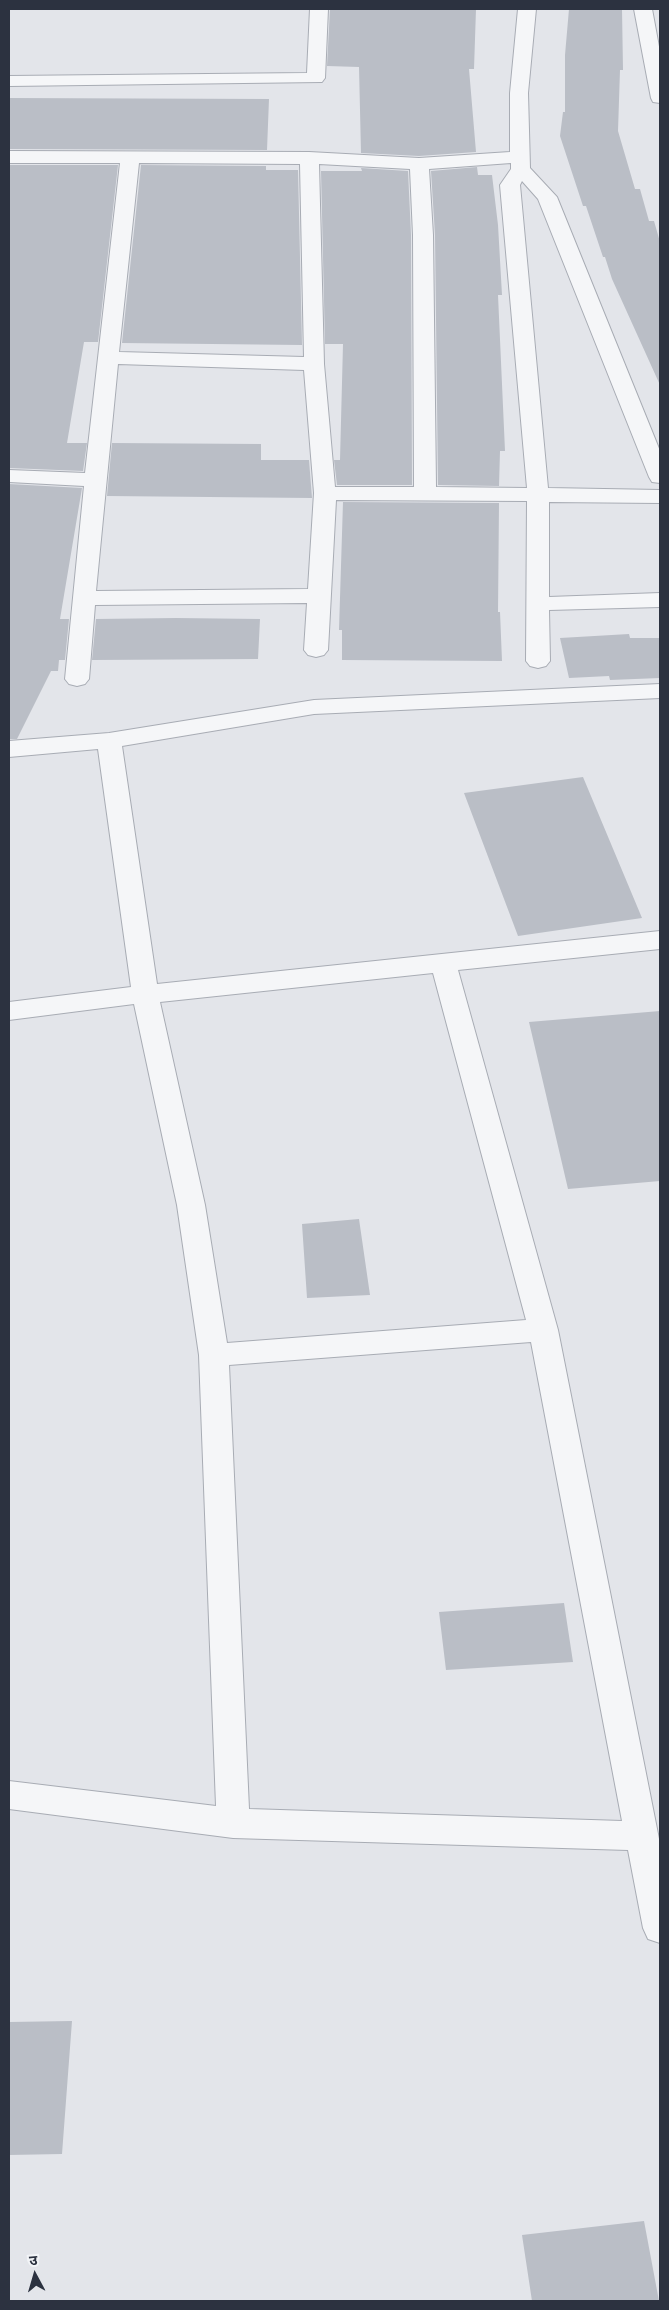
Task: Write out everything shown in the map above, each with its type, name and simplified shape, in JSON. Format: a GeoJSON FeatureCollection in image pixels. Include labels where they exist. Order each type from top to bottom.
{"type":"FeatureCollection","features":[{"type":"Feature","properties":{"kind":"street"},"geometry":{"type":"LineString","coordinates":[[9,81],[316,78],[319,9]]}},
{"type":"Feature","properties":{"kind":"street"},"geometry":{"type":"LineString","coordinates":[[527,9],[519,93],[521,163],[510,185],[538,495],[538,661]]}},
{"type":"Feature","properties":{"kind":"street"},"geometry":{"type":"LineString","coordinates":[[643,9],[660,98]]}},
{"type":"Feature","properties":{"kind":"street"},"geometry":{"type":"LineString","coordinates":[[9,157],[309,158],[419,164],[521,163]]}},
{"type":"Feature","properties":{"kind":"street"},"geometry":{"type":"LineString","coordinates":[[77,679],[94,480],[130,157]]}},
{"type":"Feature","properties":{"kind":"street"},"geometry":{"type":"LineString","coordinates":[[309,158],[314,364],[325,493],[316,650]]}},
{"type":"Feature","properties":{"kind":"street"},"geometry":{"type":"LineString","coordinates":[[521,163],[547,198],[660,477]]}},
{"type":"Feature","properties":{"kind":"street"},"geometry":{"type":"LineString","coordinates":[[419,164],[423,235],[422,330],[425,492]]}},
{"type":"Feature","properties":{"kind":"street"},"geometry":{"type":"LineString","coordinates":[[109,358],[314,364]]}},
{"type":"Feature","properties":{"kind":"street"},"geometry":{"type":"LineString","coordinates":[[9,476],[94,480]]}},
{"type":"Feature","properties":{"kind":"street"},"geometry":{"type":"LineString","coordinates":[[325,493],[425,492],[660,496]]}},
{"type":"Feature","properties":{"kind":"street"},"geometry":{"type":"LineString","coordinates":[[84,598],[320,596]]}},
{"type":"Feature","properties":{"kind":"street"},"geometry":{"type":"LineString","coordinates":[[537,604],[660,600]]}},
{"type":"Feature","properties":{"kind":"street"},"geometry":{"type":"LineString","coordinates":[[9,749],[109,741],[314,707],[660,691]]}},
{"type":"Feature","properties":{"kind":"street"},"geometry":{"type":"LineString","coordinates":[[109,741],[144,994],[191,1205],[214,1355],[233,1823]]}},
{"type":"Feature","properties":{"kind":"street"},"geometry":{"type":"LineString","coordinates":[[9,1011],[144,994],[660,940]]}},
{"type":"Feature","properties":{"kind":"street"},"geometry":{"type":"LineString","coordinates":[[443,963],[543,1330],[660,1928]]}},
{"type":"Feature","properties":{"kind":"street"},"geometry":{"type":"LineString","coordinates":[[214,1355],[543,1330]]}},
{"type":"Feature","properties":{"kind":"street"},"geometry":{"type":"LineString","coordinates":[[9,1795],[233,1823],[642,1836]]}},
{"type":"Feature","properties":{"kind":"building"},"geometry":{"type":"Polygon","coordinates":[[[330,9],[476,9],[474,69],[469,69],[476,152],[419,156],[361,153],[359,67],[327,66],[330,9]]]}},
{"type":"Feature","properties":{"kind":"building"},"geometry":{"type":"Polygon","coordinates":[[[569,9],[622,9],[623,70],[620,70],[618,131],[635,189],[640,189],[649,221],[654,221],[660,242],[660,385],[612,279],[605,257],[603,257],[586,206],[583,206],[560,136],[563,112],[565,112],[565,55],[569,9]]]}},
{"type":"Feature","properties":{"kind":"building"},"geometry":{"type":"Polygon","coordinates":[[[9,98],[269,99],[267,150],[9,149],[9,98]]]}},
{"type":"Feature","properties":{"kind":"building"},"geometry":{"type":"Polygon","coordinates":[[[9,165],[118,165],[98,342],[84,342],[67,443],[87,443],[83,471],[9,468],[9,165]]]}},
{"type":"Feature","properties":{"kind":"building"},"geometry":{"type":"Polygon","coordinates":[[[141,165],[266,166],[266,170],[298,170],[302,345],[122,343],[141,165]]]}},
{"type":"Feature","properties":{"kind":"building"},"geometry":{"type":"Polygon","coordinates":[[[477,167],[478,175],[492,175],[498,225],[502,295],[498,295],[505,451],[500,451],[499,486],[438,485],[435,235],[431,171],[477,167]]]}},
{"type":"Feature","properties":{"kind":"building"},"geometry":{"type":"Polygon","coordinates":[[[361,168],[408,171],[411,235],[412,485],[337,485],[334,460],[340,460],[343,344],[325,344],[321,171],[362,171],[361,168]]]}},
{"type":"Feature","properties":{"kind":"building"},"geometry":{"type":"Polygon","coordinates":[[[112,443],[261,444],[261,460],[309,460],[312,498],[107,496],[112,443]]]}},
{"type":"Feature","properties":{"kind":"building"},"geometry":{"type":"Polygon","coordinates":[[[9,484],[82,488],[60,619],[69,619],[65,660],[59,660],[58,671],[51,671],[17,739],[9,739],[9,484]]]}},
{"type":"Feature","properties":{"kind":"building"},"geometry":{"type":"Polygon","coordinates":[[[343,502],[499,503],[498,612],[500,612],[502,661],[342,660],[342,630],[339,630],[343,502]]]}},
{"type":"Feature","properties":{"kind":"building"},"geometry":{"type":"Polygon","coordinates":[[[96,619],[260,619],[258,659],[92,660],[96,619]]]}},
{"type":"Feature","properties":{"kind":"building"},"geometry":{"type":"Polygon","coordinates":[[[629,634],[630,638],[660,638],[660,678],[610,680],[609,676],[569,678],[560,638],[629,634]]]}},
{"type":"Feature","properties":{"kind":"building"},"geometry":{"type":"Polygon","coordinates":[[[583,777],[642,918],[518,936],[464,793],[583,777]]]}},
{"type":"Feature","properties":{"kind":"building"},"geometry":{"type":"Polygon","coordinates":[[[660,1011],[660,1181],[568,1189],[529,1022],[660,1011]]]}},
{"type":"Feature","properties":{"kind":"building"},"geometry":{"type":"Polygon","coordinates":[[[359,1219],[370,1295],[307,1298],[302,1224],[359,1219]]]}},
{"type":"Feature","properties":{"kind":"building"},"geometry":{"type":"Polygon","coordinates":[[[564,1603],[573,1662],[446,1670],[439,1612],[564,1603]]]}},
{"type":"Feature","properties":{"kind":"building"},"geometry":{"type":"Polygon","coordinates":[[[72,2021],[62,2154],[9,2155],[9,2022],[72,2021]]]}},
{"type":"Feature","properties":{"kind":"building"},"geometry":{"type":"Polygon","coordinates":[[[644,2221],[659,2301],[532,2301],[522,2235],[644,2221]]]}}]}
